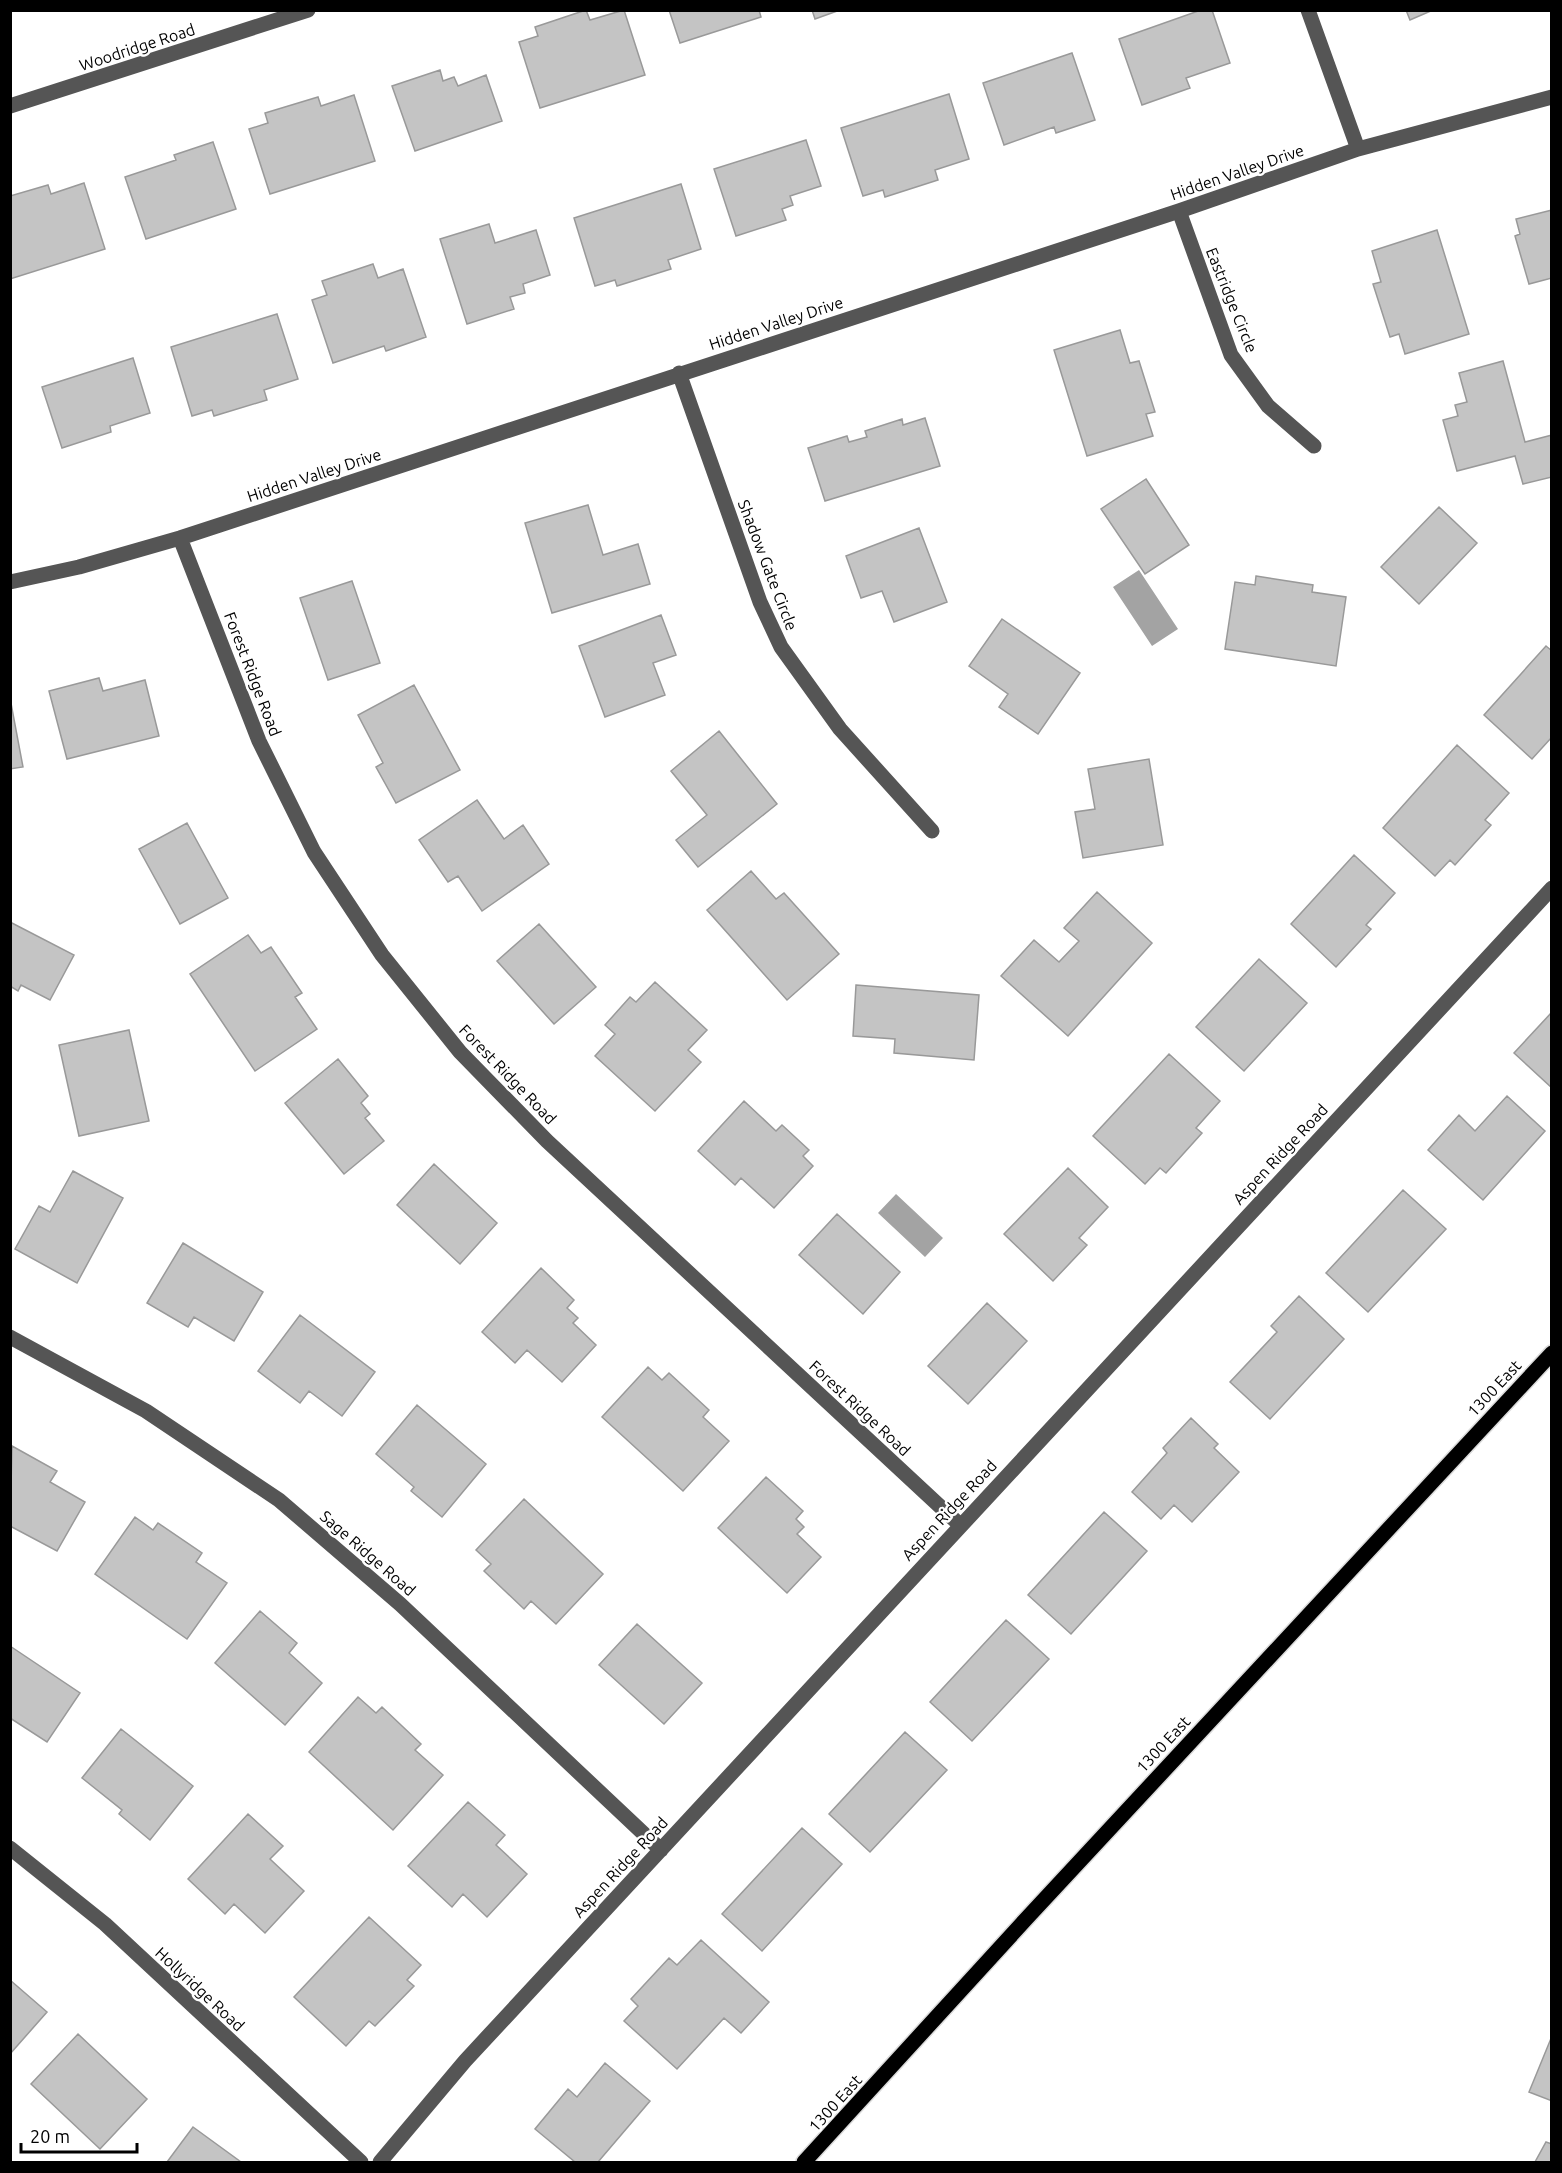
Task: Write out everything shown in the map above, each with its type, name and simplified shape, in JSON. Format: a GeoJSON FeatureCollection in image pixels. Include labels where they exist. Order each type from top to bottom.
{"type":"FeatureCollection","features":[{"type":"Feature","properties":{"kind":"main road","name":"1300 East"},"geometry":{"type":"LineString","coordinates":[[804,2163],[1042,1902],[1551,1353]]}},
{"type":"Feature","properties":{"kind":"street","name":"Woodridge Road"},"geometry":{"type":"LineString","coordinates":[[10,106],[308,10]]}},
{"type":"Feature","properties":{"kind":"street"},"geometry":{"type":"LineString","coordinates":[[1308,10],[1358,149]]}},
{"type":"Feature","properties":{"kind":"street","name":"Hidden Valley Drive"},"geometry":{"type":"LineString","coordinates":[[10,582],[79,567],[180,537],[1179,211],[1358,149],[1551,97]]}},
{"type":"Feature","properties":{"kind":"street","name":"Eastridge Circle"},"geometry":{"type":"LineString","coordinates":[[1179,211],[1232,356],[1268,406],[1314,446]]}},
{"type":"Feature","properties":{"kind":"street","name":"Shadow Gate Circle"},"geometry":{"type":"LineString","coordinates":[[680,374],[759,602],[781,647],[840,729],[932,831]]}},
{"type":"Feature","properties":{"kind":"street","name":"Forest Ridge Road"},"geometry":{"type":"LineString","coordinates":[[180,537],[259,741],[314,852],[382,955],[460,1052],[547,1141],[960,1525]]}},
{"type":"Feature","properties":{"kind":"street","name":"Aspen Ridge Road"},"geometry":{"type":"LineString","coordinates":[[380,2163],[465,2061],[1551,888]]}},
{"type":"Feature","properties":{"kind":"street","name":"Sage Ridge Road"},"geometry":{"type":"LineString","coordinates":[[10,1337],[146,1411],[279,1500],[400,1604],[661,1850]]}},
{"type":"Feature","properties":{"kind":"street","name":"Hollyridge Road"},"geometry":{"type":"LineString","coordinates":[[10,1848],[105,1924],[361,2163]]}},
{"type":"Feature","properties":{"kind":"shaded area"},"geometry":{"type":"Polygon","coordinates":[[[1139,570],[1178,629],[1152,646],[1113,587],[1139,570]]]}},
{"type":"Feature","properties":{"kind":"shaded area"},"geometry":{"type":"Polygon","coordinates":[[[896,1194],[943,1238],[925,1257],[878,1213],[896,1194]]]}},
{"type":"Feature","properties":{"kind":"building"},"geometry":{"type":"Polygon","coordinates":[[[586,10],[590,20],[624,10],[645,75],[540,108],[519,42],[538,36],[535,27],[586,10]]]}},
{"type":"Feature","properties":{"kind":"building"},"geometry":{"type":"Polygon","coordinates":[[[669,10],[759,10],[761,17],[680,43],[669,10]]]}},
{"type":"Feature","properties":{"kind":"building"},"geometry":{"type":"Polygon","coordinates":[[[812,10],[840,10],[815,19],[812,10]]]}},
{"type":"Feature","properties":{"kind":"building"},"geometry":{"type":"Polygon","coordinates":[[[1201,10],[1212,10],[1230,63],[1186,78],[1190,88],[1142,105],[1119,39],[1201,10]]]}},
{"type":"Feature","properties":{"kind":"building"},"geometry":{"type":"Polygon","coordinates":[[[1406,10],[1433,10],[1410,20],[1406,10]]]}},
{"type":"Feature","properties":{"kind":"building"},"geometry":{"type":"Polygon","coordinates":[[[1072,53],[1095,120],[1056,133],[1054,127],[1004,145],[983,83],[1072,53]]]}},
{"type":"Feature","properties":{"kind":"building"},"geometry":{"type":"Polygon","coordinates":[[[440,70],[443,81],[454,77],[458,86],[486,75],[502,121],[415,151],[392,86],[440,70]]]}},
{"type":"Feature","properties":{"kind":"building"},"geometry":{"type":"Polygon","coordinates":[[[949,94],[969,159],[935,170],[938,180],[885,197],[883,190],[863,196],[841,128],[949,94]]]}},
{"type":"Feature","properties":{"kind":"building"},"geometry":{"type":"Polygon","coordinates":[[[354,95],[375,161],[270,194],[249,129],[268,123],[265,113],[318,97],[321,106],[354,95]]]}},
{"type":"Feature","properties":{"kind":"building"},"geometry":{"type":"Polygon","coordinates":[[[806,140],[821,186],[790,196],[793,205],[782,209],[786,220],[736,236],[714,169],[806,140]]]}},
{"type":"Feature","properties":{"kind":"building"},"geometry":{"type":"Polygon","coordinates":[[[213,142],[236,209],[146,239],[125,177],[176,160],[174,155],[213,142]]]}},
{"type":"Feature","properties":{"kind":"building"},"geometry":{"type":"Polygon","coordinates":[[[84,183],[105,249],[10,279],[10,196],[48,185],[51,194],[84,183]]]}},
{"type":"Feature","properties":{"kind":"building"},"geometry":{"type":"Polygon","coordinates":[[[681,184],[701,249],[668,260],[671,269],[617,286],[615,280],[595,286],[574,218],[681,184]]]}},
{"type":"Feature","properties":{"kind":"building"},"geometry":{"type":"Polygon","coordinates":[[[1552,210],[1552,278],[1529,284],[1515,236],[1520,234],[1516,219],[1552,210]]]}},
{"type":"Feature","properties":{"kind":"building"},"geometry":{"type":"Polygon","coordinates":[[[489,224],[495,243],[536,230],[550,275],[523,284],[525,293],[510,297],[514,309],[467,324],[440,239],[489,224]]]}},
{"type":"Feature","properties":{"kind":"building"},"geometry":{"type":"Polygon","coordinates":[[[1437,230],[1469,334],[1405,354],[1399,334],[1390,337],[1373,284],[1381,282],[1372,251],[1437,230]]]}},
{"type":"Feature","properties":{"kind":"building"},"geometry":{"type":"Polygon","coordinates":[[[373,264],[378,278],[403,269],[426,337],[386,351],[384,346],[333,363],[312,300],[327,295],[322,281],[373,264]]]}},
{"type":"Feature","properties":{"kind":"building"},"geometry":{"type":"Polygon","coordinates":[[[277,314],[298,379],[264,390],[267,400],[214,416],[212,410],[192,416],[171,347],[277,314]]]}},
{"type":"Feature","properties":{"kind":"building"},"geometry":{"type":"Polygon","coordinates":[[[1120,330],[1130,363],[1139,361],[1155,412],[1146,414],[1153,436],[1087,456],[1054,350],[1120,330]]]}},
{"type":"Feature","properties":{"kind":"building"},"geometry":{"type":"Polygon","coordinates":[[[133,358],[150,413],[110,426],[111,432],[62,448],[42,387],[133,358]]]}},
{"type":"Feature","properties":{"kind":"building"},"geometry":{"type":"Polygon","coordinates":[[[1503,361],[1525,442],[1552,435],[1552,477],[1523,484],[1515,456],[1457,471],[1443,420],[1458,416],[1455,405],[1467,402],[1459,373],[1503,361]]]}},
{"type":"Feature","properties":{"kind":"building"},"geometry":{"type":"Polygon","coordinates":[[[925,418],[940,466],[825,501],[808,448],[847,436],[849,442],[867,437],[865,431],[902,419],[903,425],[925,418]]]}},
{"type":"Feature","properties":{"kind":"building"},"geometry":{"type":"Polygon","coordinates":[[[1146,479],[1189,545],[1145,574],[1101,509],[1146,479]]]}},
{"type":"Feature","properties":{"kind":"building"},"geometry":{"type":"Polygon","coordinates":[[[588,505],[603,555],[638,544],[650,584],[552,613],[525,523],[588,505]]]}},
{"type":"Feature","properties":{"kind":"building"},"geometry":{"type":"Polygon","coordinates":[[[1439,507],[1477,543],[1419,604],[1381,567],[1439,507]]]}},
{"type":"Feature","properties":{"kind":"building"},"geometry":{"type":"Polygon","coordinates":[[[919,528],[947,602],[894,622],[882,591],[861,598],[846,556],[919,528]]]}},
{"type":"Feature","properties":{"kind":"building"},"geometry":{"type":"Polygon","coordinates":[[[1256,576],[1313,585],[1312,592],[1346,597],[1336,666],[1225,649],[1235,582],[1255,585],[1256,576]]]}},
{"type":"Feature","properties":{"kind":"building"},"geometry":{"type":"Polygon","coordinates":[[[352,581],[380,663],[328,680],[300,598],[352,581]]]}},
{"type":"Feature","properties":{"kind":"building"},"geometry":{"type":"Polygon","coordinates":[[[661,615],[676,655],[653,663],[665,695],[605,717],[579,646],[661,615]]]}},
{"type":"Feature","properties":{"kind":"building"},"geometry":{"type":"Polygon","coordinates":[[[1002,619],[1080,673],[1038,734],[999,707],[1008,694],[969,666],[1002,619]]]}},
{"type":"Feature","properties":{"kind":"building"},"geometry":{"type":"Polygon","coordinates":[[[1546,646],[1552,651],[1552,737],[1532,759],[1484,715],[1546,646]]]}},
{"type":"Feature","properties":{"kind":"building"},"geometry":{"type":"Polygon","coordinates":[[[99,678],[103,691],[145,680],[159,736],[67,759],[49,691],[99,678]]]}},
{"type":"Feature","properties":{"kind":"building"},"geometry":{"type":"Polygon","coordinates":[[[414,685],[460,770],[396,803],[376,767],[383,763],[358,715],[414,685]]]}},
{"type":"Feature","properties":{"kind":"building"},"geometry":{"type":"Polygon","coordinates":[[[10,698],[23,767],[10,769],[10,698]]]}},
{"type":"Feature","properties":{"kind":"building"},"geometry":{"type":"Polygon","coordinates":[[[719,731],[777,804],[698,867],[676,840],[707,815],[671,771],[719,731]]]}},
{"type":"Feature","properties":{"kind":"building"},"geometry":{"type":"Polygon","coordinates":[[[1457,745],[1509,793],[1485,820],[1491,825],[1455,865],[1450,860],[1435,876],[1383,828],[1457,745]]]}},
{"type":"Feature","properties":{"kind":"building"},"geometry":{"type":"Polygon","coordinates":[[[1149,759],[1163,845],[1083,858],[1075,812],[1095,809],[1088,769],[1149,759]]]}},
{"type":"Feature","properties":{"kind":"building"},"geometry":{"type":"Polygon","coordinates":[[[477,800],[504,839],[523,825],[549,864],[482,911],[458,876],[448,882],[419,840],[477,800]]]}},
{"type":"Feature","properties":{"kind":"building"},"geometry":{"type":"Polygon","coordinates":[[[187,823],[228,898],[180,924],[139,849],[187,823]]]}},
{"type":"Feature","properties":{"kind":"building"},"geometry":{"type":"Polygon","coordinates":[[[1354,855],[1395,893],[1366,925],[1371,929],[1336,967],[1291,924],[1354,855]]]}},
{"type":"Feature","properties":{"kind":"building"},"geometry":{"type":"Polygon","coordinates":[[[751,871],[776,899],[784,893],[839,954],[787,1000],[707,910],[751,871]]]}},
{"type":"Feature","properties":{"kind":"building"},"geometry":{"type":"Polygon","coordinates":[[[1097,892],[1152,943],[1068,1036],[1001,976],[1034,940],[1059,962],[1079,941],[1064,928],[1097,892]]]}},
{"type":"Feature","properties":{"kind":"building"},"geometry":{"type":"Polygon","coordinates":[[[10,922],[74,955],[50,1000],[21,985],[18,991],[10,986],[10,922]]]}},
{"type":"Feature","properties":{"kind":"building"},"geometry":{"type":"Polygon","coordinates":[[[539,924],[596,987],[554,1024],[497,961],[539,924]]]}},
{"type":"Feature","properties":{"kind":"building"},"geometry":{"type":"Polygon","coordinates":[[[248,935],[261,953],[271,947],[302,993],[295,997],[317,1029],[255,1071],[190,974],[248,935]]]}},
{"type":"Feature","properties":{"kind":"building"},"geometry":{"type":"Polygon","coordinates":[[[1259,959],[1307,1003],[1244,1071],[1196,1027],[1259,959]]]}},
{"type":"Feature","properties":{"kind":"building"},"geometry":{"type":"Polygon","coordinates":[[[655,982],[707,1030],[688,1050],[701,1062],[655,1111],[595,1056],[615,1034],[605,1025],[630,997],[636,1002],[655,982]]]}},
{"type":"Feature","properties":{"kind":"building"},"geometry":{"type":"Polygon","coordinates":[[[856,985],[979,995],[974,1060],[894,1053],[895,1039],[853,1036],[856,985]]]}},
{"type":"Feature","properties":{"kind":"building"},"geometry":{"type":"Polygon","coordinates":[[[1552,1012],[1552,1088],[1514,1053],[1552,1012]]]}},
{"type":"Feature","properties":{"kind":"building"},"geometry":{"type":"Polygon","coordinates":[[[129,1030],[149,1121],[79,1136],[59,1045],[129,1030]]]}},
{"type":"Feature","properties":{"kind":"building"},"geometry":{"type":"Polygon","coordinates":[[[1169,1054],[1220,1101],[1196,1128],[1202,1133],[1166,1173],[1160,1168],[1145,1184],[1093,1136],[1169,1054]]]}},
{"type":"Feature","properties":{"kind":"building"},"geometry":{"type":"Polygon","coordinates":[[[338,1059],[368,1096],[361,1103],[370,1114],[365,1118],[384,1141],[344,1174],[285,1103],[338,1059]]]}},
{"type":"Feature","properties":{"kind":"building"},"geometry":{"type":"Polygon","coordinates":[[[1507,1096],[1545,1131],[1483,1200],[1428,1150],[1459,1115],[1475,1131],[1507,1096]]]}},
{"type":"Feature","properties":{"kind":"building"},"geometry":{"type":"Polygon","coordinates":[[[744,1101],[776,1131],[782,1125],[809,1150],[803,1156],[813,1166],[774,1208],[741,1178],[735,1185],[698,1151],[744,1101]]]}},
{"type":"Feature","properties":{"kind":"building"},"geometry":{"type":"Polygon","coordinates":[[[434,1164],[497,1223],[460,1264],[397,1205],[434,1164]]]}},
{"type":"Feature","properties":{"kind":"building"},"geometry":{"type":"Polygon","coordinates":[[[1068,1168],[1108,1207],[1079,1238],[1087,1245],[1053,1281],[1004,1234],[1068,1168]]]}},
{"type":"Feature","properties":{"kind":"building"},"geometry":{"type":"Polygon","coordinates":[[[73,1171],[123,1198],[77,1283],[15,1249],[39,1206],[50,1212],[73,1171]]]}},
{"type":"Feature","properties":{"kind":"building"},"geometry":{"type":"Polygon","coordinates":[[[1403,1190],[1446,1229],[1368,1312],[1326,1273],[1403,1190]]]}},
{"type":"Feature","properties":{"kind":"building"},"geometry":{"type":"Polygon","coordinates":[[[837,1214],[900,1272],[863,1314],[799,1255],[837,1214]]]}},
{"type":"Feature","properties":{"kind":"building"},"geometry":{"type":"Polygon","coordinates":[[[183,1243],[263,1292],[234,1341],[194,1317],[188,1327],[147,1303],[183,1243]]]}},
{"type":"Feature","properties":{"kind":"building"},"geometry":{"type":"Polygon","coordinates":[[[541,1268],[574,1300],[567,1308],[578,1318],[573,1323],[596,1345],[562,1382],[527,1350],[515,1363],[482,1332],[541,1268]]]}},
{"type":"Feature","properties":{"kind":"building"},"geometry":{"type":"Polygon","coordinates":[[[1299,1296],[1344,1339],[1270,1419],[1230,1382],[1277,1332],[1271,1326],[1299,1296]]]}},
{"type":"Feature","properties":{"kind":"building"},"geometry":{"type":"Polygon","coordinates":[[[987,1303],[1027,1341],[968,1404],[928,1366],[987,1303]]]}},
{"type":"Feature","properties":{"kind":"building"},"geometry":{"type":"Polygon","coordinates":[[[300,1315],[375,1372],[342,1416],[309,1391],[300,1403],[258,1371],[300,1315]]]}},
{"type":"Feature","properties":{"kind":"building"},"geometry":{"type":"Polygon","coordinates":[[[648,1367],[662,1380],[669,1373],[709,1410],[703,1417],[729,1441],[683,1491],[602,1417],[648,1367]]]}},
{"type":"Feature","properties":{"kind":"building"},"geometry":{"type":"Polygon","coordinates":[[[417,1405],[486,1464],[442,1517],[411,1491],[414,1487],[376,1454],[417,1405]]]}},
{"type":"Feature","properties":{"kind":"building"},"geometry":{"type":"Polygon","coordinates":[[[1191,1418],[1218,1444],[1214,1448],[1239,1472],[1192,1522],[1174,1505],[1161,1519],[1132,1492],[1167,1453],[1163,1448],[1191,1418]]]}},
{"type":"Feature","properties":{"kind":"building"},"geometry":{"type":"Polygon","coordinates":[[[12,1446],[57,1471],[50,1482],[85,1502],[57,1551],[10,1526],[12,1446]]]}},
{"type":"Feature","properties":{"kind":"building"},"geometry":{"type":"Polygon","coordinates":[[[766,1477],[803,1511],[796,1519],[804,1527],[797,1534],[821,1557],[787,1593],[718,1528],[766,1477]]]}},
{"type":"Feature","properties":{"kind":"building"},"geometry":{"type":"Polygon","coordinates":[[[524,1499],[603,1574],[556,1624],[531,1601],[524,1609],[484,1571],[491,1564],[476,1550],[524,1499]]]}},
{"type":"Feature","properties":{"kind":"building"},"geometry":{"type":"Polygon","coordinates":[[[1104,1512],[1147,1551],[1071,1634],[1028,1595],[1104,1512]]]}},
{"type":"Feature","properties":{"kind":"building"},"geometry":{"type":"Polygon","coordinates":[[[135,1517],[153,1530],[158,1523],[202,1553],[196,1562],[227,1583],[187,1639],[95,1574],[135,1517]]]}},
{"type":"Feature","properties":{"kind":"building"},"geometry":{"type":"Polygon","coordinates":[[[260,1611],[297,1643],[289,1653],[322,1683],[285,1725],[215,1663],[260,1611]]]}},
{"type":"Feature","properties":{"kind":"building"},"geometry":{"type":"Polygon","coordinates":[[[1006,1620],[1049,1659],[972,1741],[930,1702],[1006,1620]]]}},
{"type":"Feature","properties":{"kind":"building"},"geometry":{"type":"Polygon","coordinates":[[[637,1624],[702,1683],[664,1724],[599,1665],[637,1624]]]}},
{"type":"Feature","properties":{"kind":"building"},"geometry":{"type":"Polygon","coordinates":[[[10,1646],[80,1693],[47,1742],[10,1718],[10,1646]]]}},
{"type":"Feature","properties":{"kind":"building"},"geometry":{"type":"Polygon","coordinates":[[[358,1697],[376,1713],[382,1707],[421,1744],[415,1750],[443,1775],[393,1830],[309,1752],[358,1697]]]}},
{"type":"Feature","properties":{"kind":"building"},"geometry":{"type":"Polygon","coordinates":[[[121,1729],[193,1786],[150,1840],[119,1814],[122,1810],[82,1778],[121,1729]]]}},
{"type":"Feature","properties":{"kind":"building"},"geometry":{"type":"Polygon","coordinates":[[[905,1732],[947,1770],[870,1852],[829,1814],[905,1732]]]}},
{"type":"Feature","properties":{"kind":"building"},"geometry":{"type":"Polygon","coordinates":[[[468,1802],[505,1835],[496,1845],[527,1874],[487,1917],[463,1894],[452,1907],[408,1866],[468,1802]]]}},
{"type":"Feature","properties":{"kind":"building"},"geometry":{"type":"Polygon","coordinates":[[[248,1814],[283,1846],[270,1859],[304,1891],[265,1933],[234,1904],[225,1914],[188,1879],[248,1814]]]}},
{"type":"Feature","properties":{"kind":"building"},"geometry":{"type":"Polygon","coordinates":[[[802,1828],[842,1864],[762,1951],[722,1914],[802,1828]]]}},
{"type":"Feature","properties":{"kind":"building"},"geometry":{"type":"Polygon","coordinates":[[[369,1917],[421,1965],[407,1980],[414,1986],[375,2026],[369,2021],[346,2046],[294,1997],[369,1917]]]}},
{"type":"Feature","properties":{"kind":"building"},"geometry":{"type":"Polygon","coordinates":[[[701,1940],[769,2002],[741,2033],[724,2018],[677,2069],[624,2021],[638,2006],[631,1999],[669,1958],[677,1965],[701,1940]]]}},
{"type":"Feature","properties":{"kind":"building"},"geometry":{"type":"Polygon","coordinates":[[[10,1980],[47,2012],[10,2054],[10,1980]]]}},
{"type":"Feature","properties":{"kind":"building"},"geometry":{"type":"Polygon","coordinates":[[[78,2034],[147,2099],[100,2149],[31,2084],[78,2034]]]}},
{"type":"Feature","properties":{"kind":"building"},"geometry":{"type":"Polygon","coordinates":[[[1552,2036],[1552,2101],[1529,2092],[1552,2036]]]}},
{"type":"Feature","properties":{"kind":"building"},"geometry":{"type":"Polygon","coordinates":[[[605,2063],[650,2101],[598,2162],[575,2162],[535,2129],[568,2089],[577,2097],[605,2063]]]}},
{"type":"Feature","properties":{"kind":"building"},"geometry":{"type":"Polygon","coordinates":[[[193,2127],[241,2162],[167,2162],[193,2127]]]}},
{"type":"Feature","properties":{"kind":"building"},"geometry":{"type":"Polygon","coordinates":[[[1546,2142],[1552,2144],[1552,2162],[1535,2162],[1546,2142]]]}}]}
